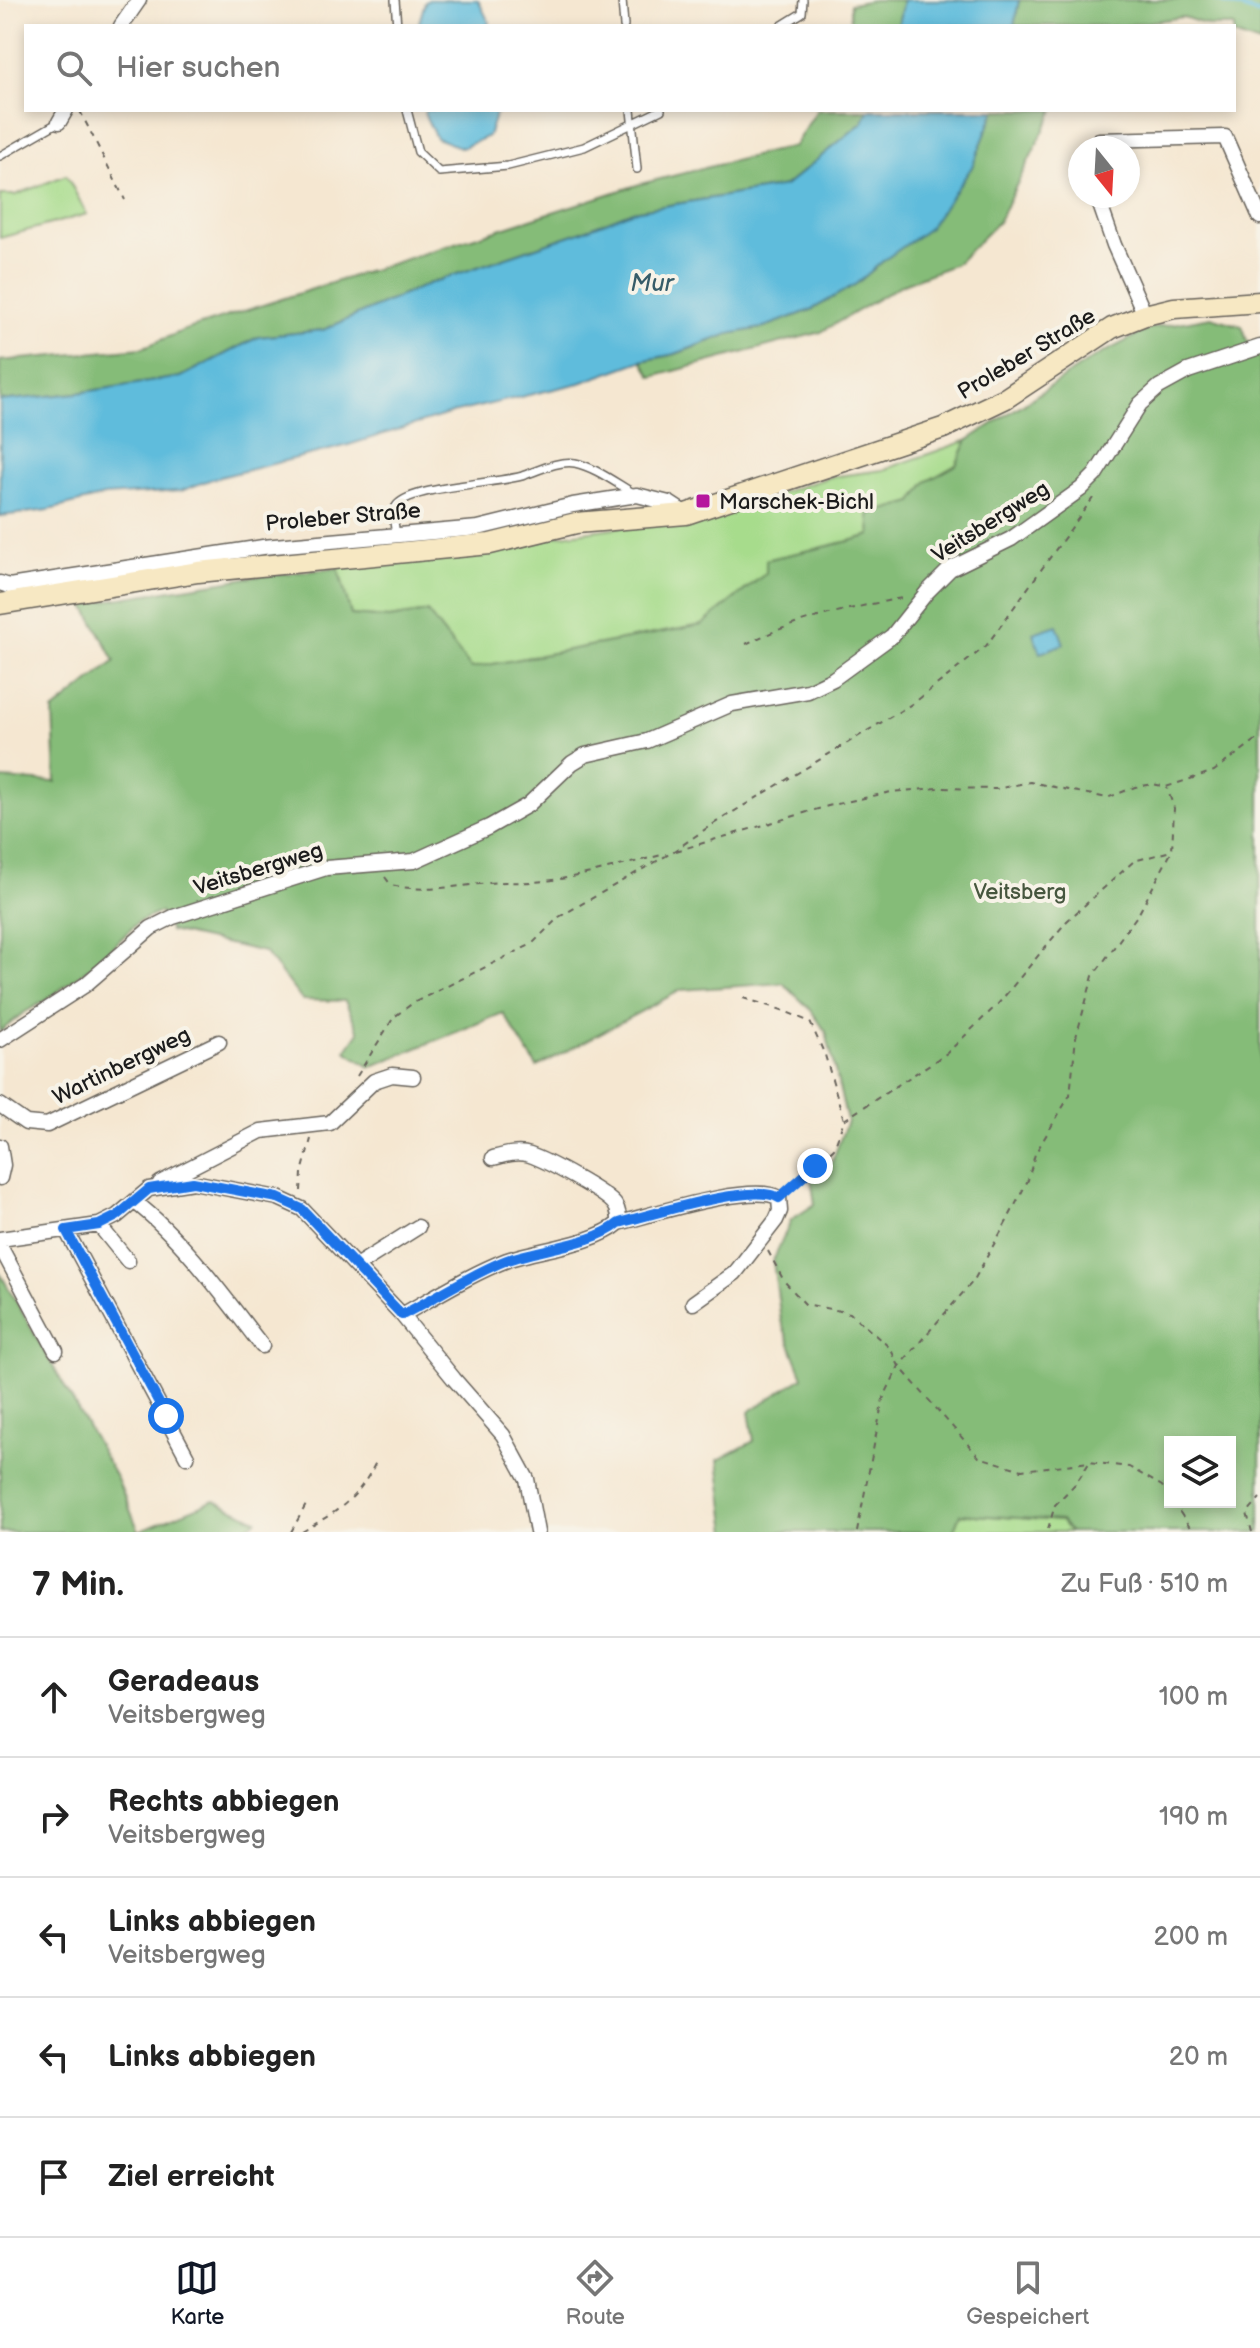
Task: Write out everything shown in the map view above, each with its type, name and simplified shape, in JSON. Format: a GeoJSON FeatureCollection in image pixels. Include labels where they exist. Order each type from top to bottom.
{"type":"FeatureCollection","features":[{"type":"Feature","properties":{"kind":"main road","name":"Proleber Straße"},"geometry":{"type":"LineString","coordinates":[[0,604],[198,572],[490,544],[576,523],[686,514],[943,428],[1006,398],[1112,328],[1145,315],[1174,308],[1260,302]]}},
{"type":"Feature","properties":{"kind":"street"},"geometry":{"type":"LineString","coordinates":[[122,24],[139,0]]}},
{"type":"Feature","properties":{"kind":"street"},"geometry":{"type":"LineString","coordinates":[[1140,139],[1225,137],[1260,217]]}},
{"type":"Feature","properties":{"kind":"street"},"geometry":{"type":"LineString","coordinates":[[1101,208],[1145,315]]}},
{"type":"Feature","properties":{"kind":"street","name":"Veitsbergweg"},"geometry":{"type":"LineString","coordinates":[[0,1040],[85,985],[151,928],[173,917],[326,868],[414,861],[489,827],[528,805],[561,772],[585,755],[647,741],[732,704],[808,691],[833,679],[892,636],[950,569],[1011,539],[1081,489],[1095,475],[1140,404],[1159,387],[1188,371],[1260,347]]}},
{"type":"Feature","properties":{"kind":"street","name":"Proleber Straße"},"geometry":{"type":"LineString","coordinates":[[0,583],[9,586],[263,547],[478,528],[573,505],[637,495],[669,503],[686,514]]}},
{"type":"Feature","properties":{"kind":"street","name":"Wartinbergweg"},"geometry":{"type":"LineString","coordinates":[[0,1105],[26,1123],[47,1125],[219,1042]]}},
{"type":"Feature","properties":{"kind":"street"},"geometry":{"type":"LineString","coordinates":[[0,1239],[99,1225],[117,1216],[149,1189],[261,1131],[330,1123],[374,1081],[392,1075],[413,1077]]}},
{"type":"Feature","properties":{"kind":"street"},"geometry":{"type":"LineString","coordinates":[[0,1146],[3,1165],[0,1178]]}},
{"type":"Feature","properties":{"kind":"street"},"geometry":{"type":"LineString","coordinates":[[493,1158],[529,1154],[597,1189],[618,1208],[619,1223]]}},
{"type":"Feature","properties":{"kind":"street"},"geometry":{"type":"LineString","coordinates":[[149,1189],[193,1182],[278,1198],[302,1209],[402,1315],[503,1435],[527,1479],[537,1532]]}},
{"type":"Feature","properties":{"kind":"street"},"geometry":{"type":"LineString","coordinates":[[402,1315],[506,1261],[594,1237],[619,1223],[745,1193],[771,1192],[779,1198],[780,1211],[762,1240],[735,1273],[693,1303]]}},
{"type":"Feature","properties":{"kind":"street"},"geometry":{"type":"LineString","coordinates":[[135,1202],[151,1214],[182,1249],[262,1346]]}},
{"type":"Feature","properties":{"kind":"street"},"geometry":{"type":"LineString","coordinates":[[99,1225],[128,1261]]}},
{"type":"Feature","properties":{"kind":"street"},"geometry":{"type":"LineString","coordinates":[[356,1266],[418,1227]]}},
{"type":"Feature","properties":{"kind":"street"},"geometry":{"type":"LineString","coordinates":[[66,1230],[187,1457]]}},
{"type":"Feature","properties":{"kind":"street"},"geometry":{"type":"LineString","coordinates":[[0,1246],[56,1351]]}},
{"type":"Feature","properties":{"kind":"lane"},"geometry":{"type":"LineString","coordinates":[[395,0],[397,24]]}},
{"type":"Feature","properties":{"kind":"lane"},"geometry":{"type":"LineString","coordinates":[[622,0],[624,24]]}},
{"type":"Feature","properties":{"kind":"lane"},"geometry":{"type":"LineString","coordinates":[[784,24],[802,13],[803,0]]}},
{"type":"Feature","properties":{"kind":"lane"},"geometry":{"type":"LineString","coordinates":[[408,112],[418,152],[439,172],[508,166],[584,147],[658,112]]}},
{"type":"Feature","properties":{"kind":"lane"},"geometry":{"type":"LineString","coordinates":[[631,112],[637,169]]}},
{"type":"Feature","properties":{"kind":"lane"},"geometry":{"type":"LineString","coordinates":[[0,156],[62,116]]}},
{"type":"Feature","properties":{"kind":"lane"},"geometry":{"type":"LineString","coordinates":[[396,535],[394,513],[397,505],[412,496],[515,478],[560,464],[584,466],[637,495]]}},
{"type":"Feature","properties":{"kind":"path"},"geometry":{"type":"LineString","coordinates":[[80,112],[125,200]]}},
{"type":"Feature","properties":{"kind":"path"},"geometry":{"type":"LineString","coordinates":[[356,1079],[394,1017],[413,1003],[532,944],[559,917],[671,853],[710,826],[915,702],[986,646],[1094,498]]}},
{"type":"Feature","properties":{"kind":"path"},"geometry":{"type":"LineString","coordinates":[[746,644],[772,632],[857,606],[927,592]]}},
{"type":"Feature","properties":{"kind":"path"},"geometry":{"type":"LineString","coordinates":[[384,865],[386,880],[391,885],[412,890],[434,891],[486,883],[533,882],[671,853],[828,806],[891,792],[939,788],[996,789],[1030,782],[1107,798],[1135,787],[1153,784],[1166,787],[1214,771],[1260,737]]}},
{"type":"Feature","properties":{"kind":"path"},"geometry":{"type":"LineString","coordinates":[[857,1532],[883,1399],[899,1366],[974,1280],[1007,1221],[1028,1180],[1035,1154],[1070,1095],[1076,1037],[1093,976],[1139,913],[1172,851],[1174,808],[1166,787]]}},
{"type":"Feature","properties":{"kind":"path"},"geometry":{"type":"LineString","coordinates":[[844,1120],[947,1053],[998,1004],[1067,921],[1134,861],[1172,851]]}},
{"type":"Feature","properties":{"kind":"path"},"geometry":{"type":"LineString","coordinates":[[743,998],[810,1022],[825,1055],[844,1120],[834,1148],[779,1198]]}},
{"type":"Feature","properties":{"kind":"path"},"geometry":{"type":"LineString","coordinates":[[302,1209],[302,1173],[309,1145],[319,1126]]}},
{"type":"Feature","properties":{"kind":"path"},"geometry":{"type":"LineString","coordinates":[[762,1240],[784,1281],[805,1304],[850,1313],[890,1348],[899,1366],[979,1457],[1022,1470],[1090,1462],[1129,1467],[1164,1489]]}},
{"type":"Feature","properties":{"kind":"path"},"geometry":{"type":"LineString","coordinates":[[302,1532],[349,1502],[363,1487],[376,1462]]}},
{"type":"Feature","properties":{"kind":"path"},"geometry":{"type":"LineString","coordinates":[[1048,1529],[1055,1505],[1077,1482],[1090,1462]]}},
{"type":"Feature","properties":{"kind":"path"},"geometry":{"type":"LineString","coordinates":[[1252,1532],[1247,1513],[1260,1498]]}},
{"type":"Feature","properties":{"kind":"path"},"geometry":{"type":"LineString","coordinates":[[291,1532],[307,1503]]}},
{"type":"Feature","properties":{"kind":"path"},"geometry":{"type":"LineString","coordinates":[[1176,1508],[1193,1532]]}},
{"type":"Feature","properties":{"kind":"green space"},"geometry":{"type":"Polygon","coordinates":[[[903,0],[898,24],[850,24],[850,4],[903,0]]]}},
{"type":"Feature","properties":{"kind":"green space"},"geometry":{"type":"Polygon","coordinates":[[[1019,0],[1260,0],[1260,44],[1236,36],[1236,24],[1204,24],[1183,17],[1136,24],[1014,24],[1019,0]]]}},
{"type":"Feature","properties":{"kind":"green space"},"geometry":{"type":"Polygon","coordinates":[[[816,112],[867,112],[863,122],[785,186],[633,211],[428,284],[323,330],[258,337],[181,377],[0,401],[0,361],[142,348],[185,330],[640,184],[794,146],[816,112]]]}},
{"type":"Feature","properties":{"kind":"green space"},"geometry":{"type":"Polygon","coordinates":[[[994,112],[1053,112],[998,222],[956,264],[903,284],[821,332],[652,377],[642,361],[676,354],[729,334],[762,328],[811,310],[856,284],[883,261],[972,167],[994,112]]]}},
{"type":"Feature","properties":{"kind":"green space"},"geometry":{"type":"Polygon","coordinates":[[[66,175],[87,214],[0,238],[0,195],[16,195],[66,175]]]}},
{"type":"Feature","properties":{"kind":"green space","name":"Veitsberg"},"geometry":{"type":"Polygon","coordinates":[[[1211,317],[1242,326],[1247,341],[1260,345],[1260,1532],[1070,1532],[1061,1521],[960,1514],[953,1532],[727,1532],[718,1460],[754,1441],[749,1412],[803,1377],[781,1321],[773,1261],[791,1220],[815,1204],[811,1178],[832,1162],[847,1121],[826,1032],[810,1009],[783,983],[681,990],[537,1067],[503,1013],[370,1067],[346,1051],[359,1032],[345,1001],[302,1000],[264,952],[170,931],[160,912],[138,922],[100,960],[0,1032],[0,779],[56,782],[53,711],[115,661],[84,604],[253,577],[338,568],[351,615],[389,618],[427,612],[471,668],[702,625],[766,573],[766,560],[871,535],[869,514],[913,502],[926,482],[956,465],[968,440],[1095,357],[1151,328],[1211,317]]]}},
{"type":"Feature","properties":{"kind":"green space"},"geometry":{"type":"Polygon","coordinates":[[[968,440],[956,465],[926,482],[913,502],[870,514],[871,535],[766,560],[766,573],[702,625],[471,668],[427,612],[389,618],[351,615],[338,566],[728,512],[830,477],[883,470],[968,440]]]}},
{"type":"Feature","properties":{"kind":"green space"},"geometry":{"type":"Polygon","coordinates":[[[0,1273],[117,1479],[139,1531],[214,1500],[257,1520],[241,1532],[0,1532],[0,1273]]]}},
{"type":"Feature","properties":{"kind":"green space"},"geometry":{"type":"Polygon","coordinates":[[[960,1514],[1062,1521],[1070,1532],[953,1532],[960,1514]]]}},
{"type":"Feature","properties":{"kind":"water"},"geometry":{"type":"Polygon","coordinates":[[[478,0],[488,24],[419,24],[425,2],[478,0]]]}},
{"type":"Feature","properties":{"kind":"water"},"geometry":{"type":"Polygon","coordinates":[[[903,0],[1019,0],[1014,24],[898,24],[903,0]]]}},
{"type":"Feature","properties":{"kind":"water"},"geometry":{"type":"Polygon","coordinates":[[[496,112],[488,136],[462,148],[436,138],[424,113],[496,112]]]}},
{"type":"Feature","properties":{"kind":"water","name":"Mur"},"geometry":{"type":"Polygon","coordinates":[[[867,112],[994,112],[972,167],[928,229],[856,284],[811,310],[762,328],[729,334],[675,354],[641,361],[580,383],[452,413],[345,446],[212,479],[181,491],[104,496],[49,510],[0,516],[0,401],[181,377],[258,337],[323,330],[428,284],[633,211],[785,186],[863,122],[867,112]]]}},
{"type":"Feature","properties":{"kind":"water"},"geometry":{"type":"Polygon","coordinates":[[[1057,625],[1064,644],[1040,653],[1033,633],[1057,625]]]}},
{"type":"Feature","properties":{"kind":"waterway"},"geometry":{"type":"LineString","coordinates":[[1216,0],[1260,14]]}},
{"type":"Feature","properties":{"kind":"place","name":"Marschek-Bichl"},"geometry":{"type":"Point","coordinates":[703,501]}},
{"type":"Feature","properties":{"kind":"route"},"geometry":{"type":"LineString","coordinates":[[166,1416],[66,1230],[99,1225],[117,1216],[149,1189],[193,1182],[278,1198],[302,1209],[402,1315],[489,1268],[524,1255],[594,1237],[619,1223],[745,1193],[771,1192],[779,1198],[815,1166]]}}]}
